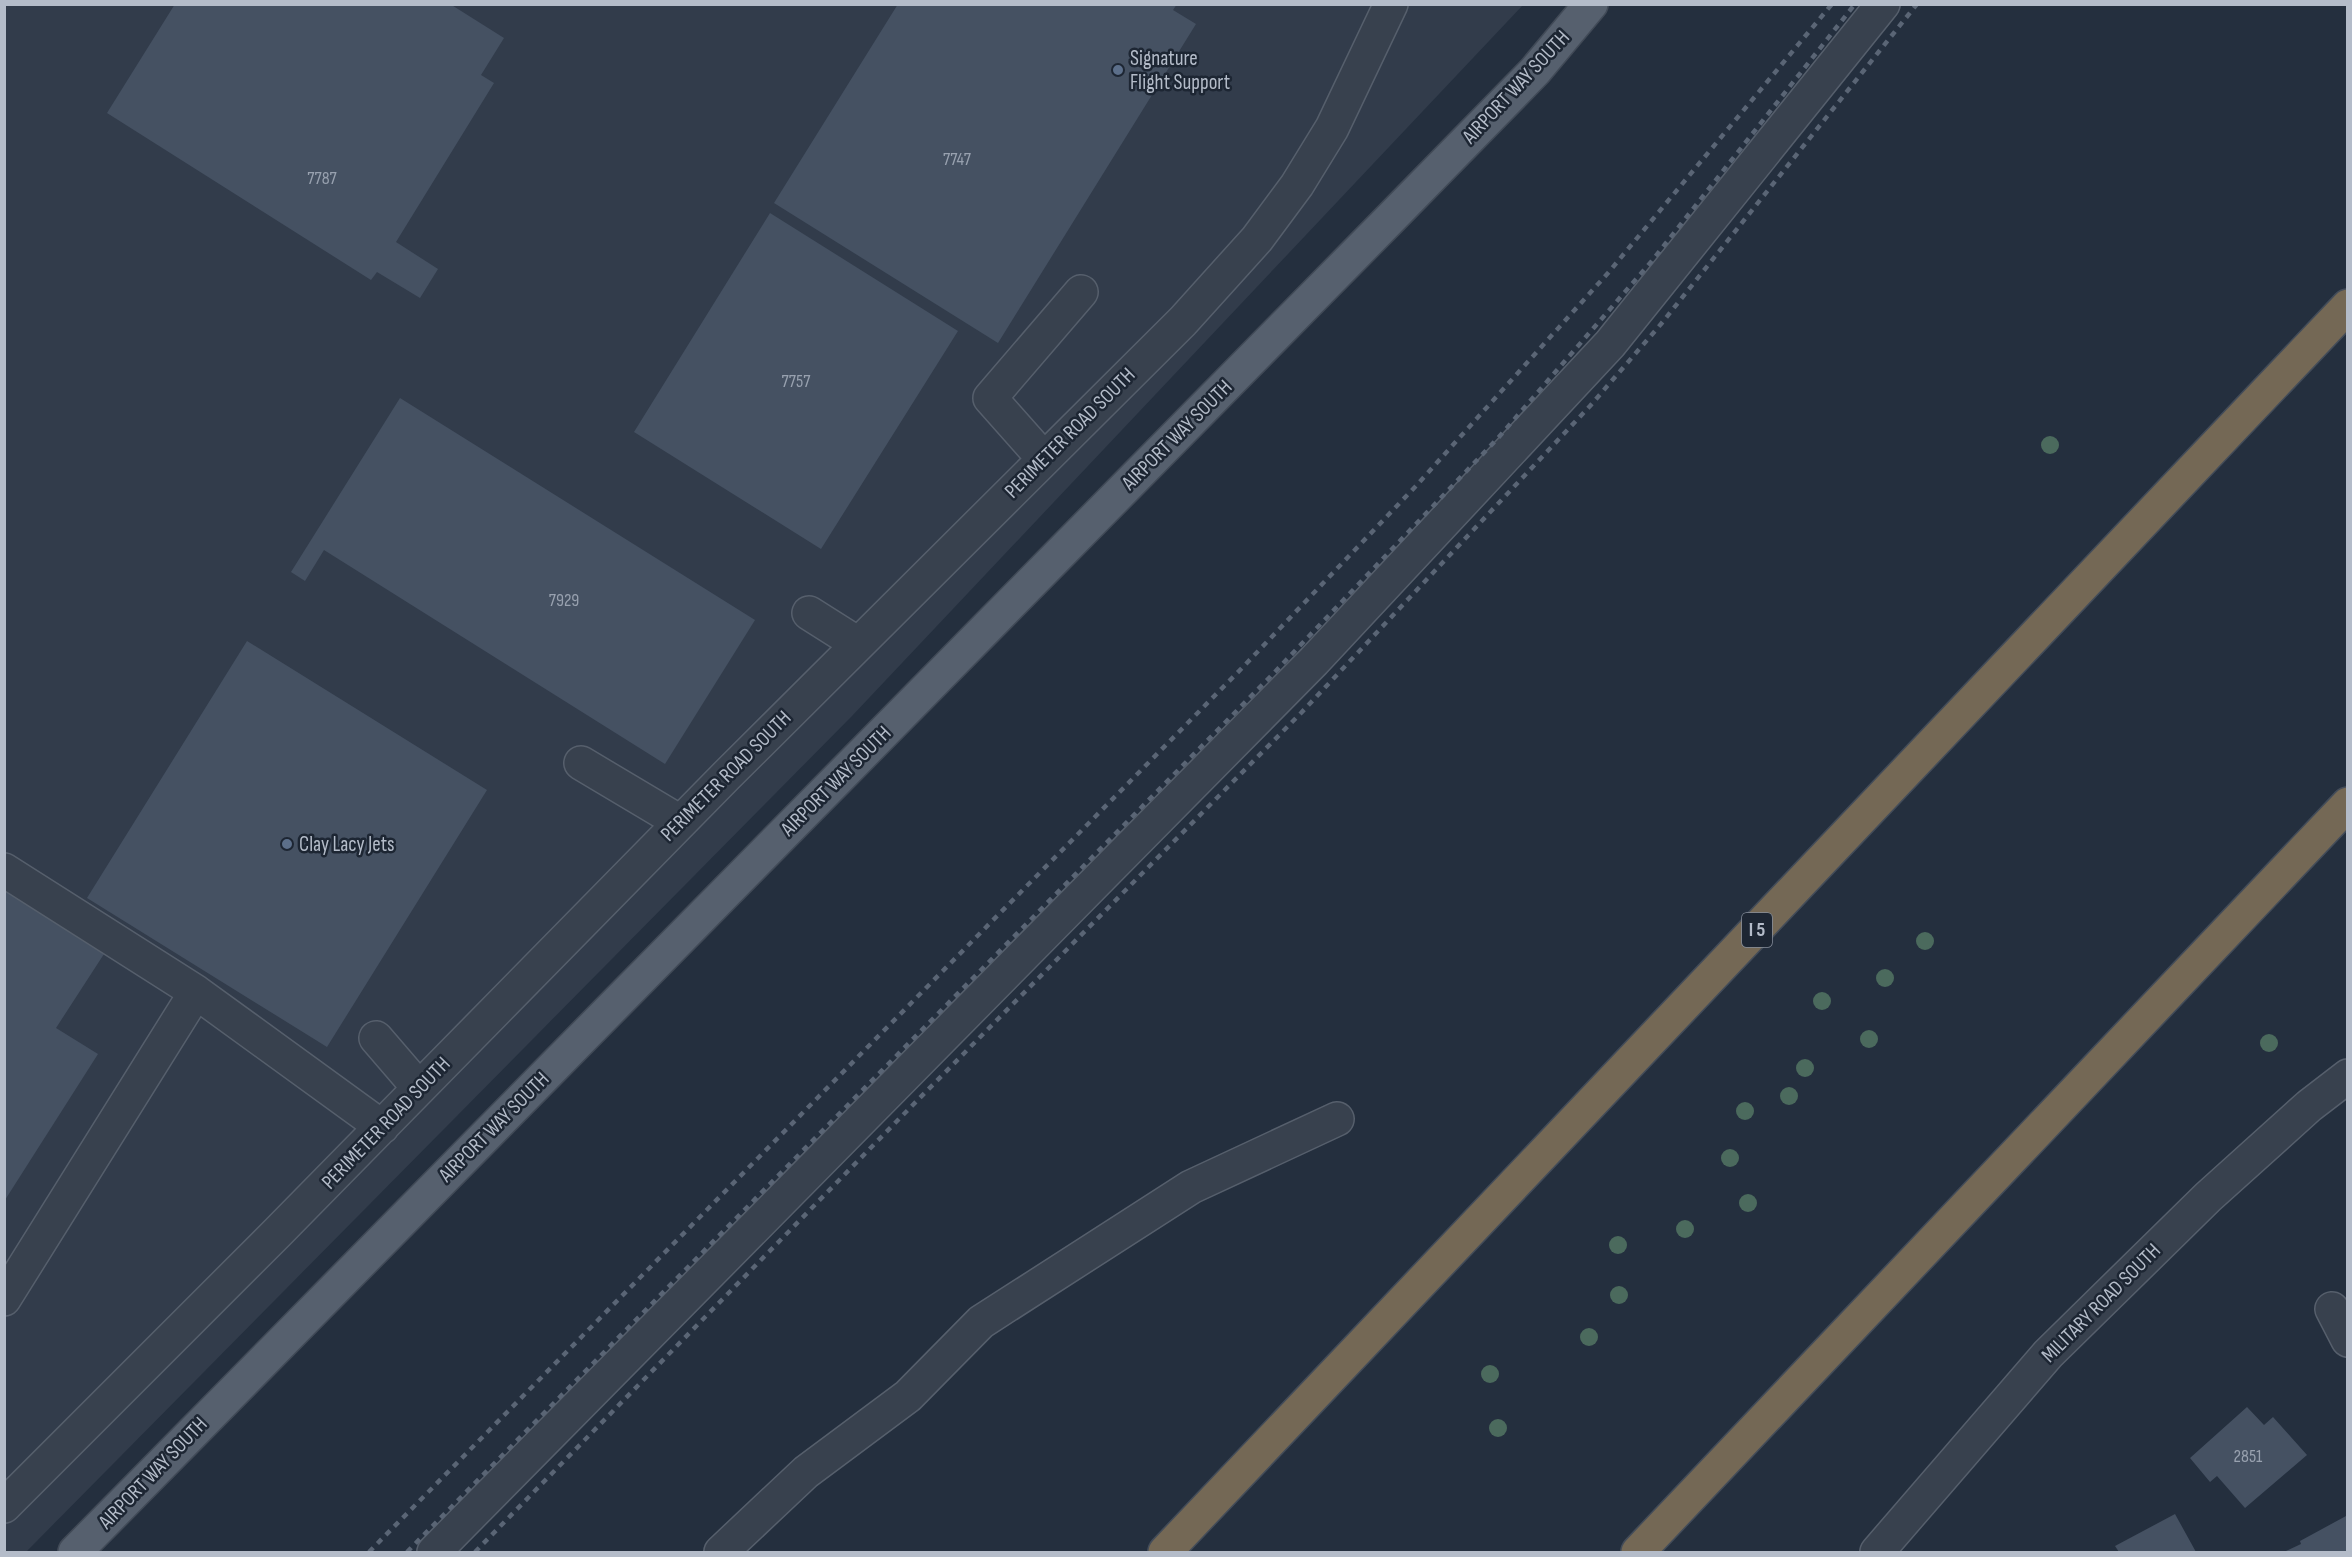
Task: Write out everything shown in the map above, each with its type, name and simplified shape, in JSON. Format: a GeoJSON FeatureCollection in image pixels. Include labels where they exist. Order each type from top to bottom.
{"type":"FeatureCollection","features":[{"type":"Feature","properties":{"kind":"highway","name":"I 5"},"geometry":{"type":"LineString","coordinates":[[1165,1552],[2348,306]]}},
{"type":"Feature","properties":{"kind":"highway"},"geometry":{"type":"LineString","coordinates":[[1638,1552],[2348,804]]}},
{"type":"Feature","properties":{"kind":"main road","name":"AIRPORT WAY SOUTH"},"geometry":{"type":"LineString","coordinates":[[75,1552],[1388,222],[1535,71],[1591,4]]}},
{"type":"Feature","properties":{"kind":"street","name":"PERIMETER ROAD SOUTH"},"geometry":{"type":"LineString","coordinates":[[4,1506],[381,1128],[680,822],[1183,321],[1257,239],[1297,185],[1332,128],[1391,4]]}},
{"type":"Feature","properties":{"kind":"street"},"geometry":{"type":"LineString","coordinates":[[434,1552],[1314,661],[1610,344],[1884,4]]}},
{"type":"Feature","properties":{"kind":"street"},"geometry":{"type":"LineString","coordinates":[[1044,459],[990,398],[1081,292]]}},
{"type":"Feature","properties":{"kind":"street"},"geometry":{"type":"LineString","coordinates":[[809,613],[858,644]]}},
{"type":"Feature","properties":{"kind":"street"},"geometry":{"type":"LineString","coordinates":[[581,763],[680,822]]}},
{"type":"Feature","properties":{"kind":"street"},"geometry":{"type":"LineString","coordinates":[[4,870],[196,992],[381,1128]]}},
{"type":"Feature","properties":{"kind":"street"},"geometry":{"type":"LineString","coordinates":[[4,1299],[196,992]]}},
{"type":"Feature","properties":{"kind":"street"},"geometry":{"type":"LineString","coordinates":[[376,1038],[419,1088]]}},
{"type":"Feature","properties":{"kind":"street","name":"MILITARY ROAD SOUTH"},"geometry":{"type":"LineString","coordinates":[[1877,1552],[2048,1354],[2208,1197],[2309,1106],[2348,1076]]}},
{"type":"Feature","properties":{"kind":"street"},"geometry":{"type":"LineString","coordinates":[[721,1552],[806,1472],[908,1396],[981,1322],[1191,1187],[1337,1119]]}},
{"type":"Feature","properties":{"kind":"street"},"geometry":{"type":"LineString","coordinates":[[2332,1309],[2348,1340]]}},
{"type":"Feature","properties":{"kind":"shaded area"},"geometry":{"type":"Polygon","coordinates":[[[5,5],[1523,5],[852,716],[26,1552],[5,1552],[5,5]]]}},
{"type":"Feature","properties":{"kind":"building"},"geometry":{"type":"Polygon","coordinates":[[[175,4],[450,4],[504,38],[481,75],[494,83],[396,242],[438,269],[420,298],[377,272],[371,280],[107,113],[175,4]]]}},
{"type":"Feature","properties":{"kind":"building"},"geometry":{"type":"Polygon","coordinates":[[[898,4],[1177,4],[1173,10],[1196,24],[998,343],[774,203],[898,4]]]}},
{"type":"Feature","properties":{"kind":"building"},"geometry":{"type":"Polygon","coordinates":[[[770,213],[958,331],[821,549],[634,432],[770,213]]]}},
{"type":"Feature","properties":{"kind":"building"},"geometry":{"type":"Polygon","coordinates":[[[400,398],[755,620],[665,764],[324,550],[305,581],[291,572],[400,398]]]}},
{"type":"Feature","properties":{"kind":"building","name":"Clay Lacy Jets"},"geometry":{"type":"Polygon","coordinates":[[[247,641],[487,790],[327,1047],[87,898],[247,641]]]}},
{"type":"Feature","properties":{"kind":"building"},"geometry":{"type":"Polygon","coordinates":[[[5,890],[104,954],[56,1028],[98,1054],[5,1200],[5,890]]]}},
{"type":"Feature","properties":{"kind":"building"},"geometry":{"type":"Polygon","coordinates":[[[2247,1407],[2264,1425],[2273,1417],[2307,1455],[2245,1508],[2217,1476],[2210,1482],[2190,1458],[2247,1407]]]}},
{"type":"Feature","properties":{"kind":"building"},"geometry":{"type":"Polygon","coordinates":[[[2175,1514],[2196,1552],[2119,1552],[2115,1546],[2175,1514]]]}},
{"type":"Feature","properties":{"kind":"building"},"geometry":{"type":"Polygon","coordinates":[[[2346,1516],[2348,1552],[2284,1552],[2301,1544],[2300,1541],[2346,1516]]]}},
{"type":"Feature","properties":{"kind":"railway"},"geometry":{"type":"LineString","coordinates":[[369,1552],[1242,668],[1415,487],[1608,273],[1832,4]]}},
{"type":"Feature","properties":{"kind":"railway"},"geometry":{"type":"LineString","coordinates":[[407,1552],[1271,676],[1498,438],[1651,262],[1855,4]]}},
{"type":"Feature","properties":{"kind":"railway"},"geometry":{"type":"LineString","coordinates":[[475,1552],[1301,713],[1590,406],[1661,324],[1917,4]]}},
{"type":"Feature","properties":{"kind":"place","name":"Signature Flight Support"},"geometry":{"type":"Point","coordinates":[1118,70]}},
{"type":"Feature","properties":{"kind":"place","name":"Clay Lacy Jets"},"geometry":{"type":"Point","coordinates":[287,844]}}]}
